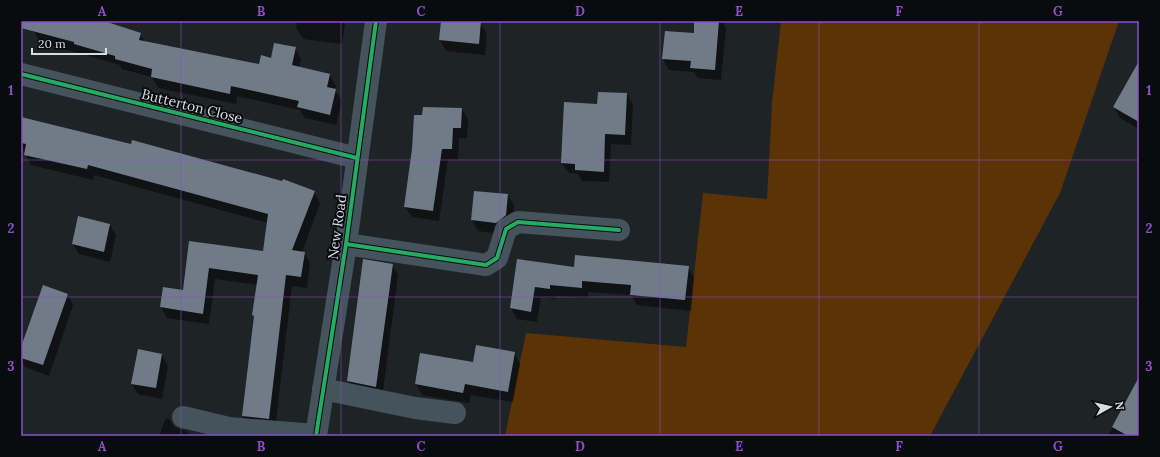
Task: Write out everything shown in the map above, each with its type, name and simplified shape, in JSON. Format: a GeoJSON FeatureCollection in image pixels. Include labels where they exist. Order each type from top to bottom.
{"type":"FeatureCollection","features":[{"type":"Feature","properties":{"kind":"street","name":"New Road"},"geometry":{"type":"LineString","coordinates":[[316,436],[346,244],[376,21]]}},
{"type":"Feature","properties":{"kind":"street","name":"Butterton Close"},"geometry":{"type":"LineString","coordinates":[[21,74],[358,158]]}},
{"type":"Feature","properties":{"kind":"street"},"geometry":{"type":"LineString","coordinates":[[346,244],[486,265],[497,258],[506,229],[518,222],[619,230]]}},
{"type":"Feature","properties":{"kind":"street"},"geometry":{"type":"LineString","coordinates":[[323,389],[415,408],[455,413]]}},
{"type":"Feature","properties":{"kind":"street"},"geometry":{"type":"LineString","coordinates":[[183,417],[229,428],[316,436]]}},
{"type":"Feature","properties":{"kind":"shaded area"},"geometry":{"type":"Polygon","coordinates":[[[781,21],[1119,21],[1060,193],[930,436],[505,436],[526,333],[686,347],[703,193],[767,199],[772,103],[781,21]]]}},
{"type":"Feature","properties":{"kind":"building"},"geometry":{"type":"Polygon","coordinates":[[[21,21],[104,21],[141,33],[139,40],[259,64],[261,55],[271,58],[274,43],[296,47],[292,65],[330,74],[327,87],[336,89],[330,115],[297,107],[299,101],[231,86],[230,94],[151,77],[152,69],[115,59],[115,56],[74,44],[74,42],[21,28],[21,21]]]}},
{"type":"Feature","properties":{"kind":"building"},"geometry":{"type":"Polygon","coordinates":[[[441,21],[481,21],[479,44],[439,40],[441,21]]]}},
{"type":"Feature","properties":{"kind":"building"},"geometry":{"type":"Polygon","coordinates":[[[694,21],[719,21],[715,70],[690,68],[691,61],[662,59],[665,31],[694,33],[694,21]]]}},
{"type":"Feature","properties":{"kind":"building"},"geometry":{"type":"Polygon","coordinates":[[[1139,61],[1139,122],[1113,107],[1139,61]]]}},
{"type":"Feature","properties":{"kind":"building"},"geometry":{"type":"Polygon","coordinates":[[[598,92],[627,93],[625,135],[605,134],[604,172],[575,170],[575,164],[561,163],[564,102],[597,104],[598,92]]]}},
{"type":"Feature","properties":{"kind":"building"},"geometry":{"type":"Polygon","coordinates":[[[423,107],[462,108],[461,128],[453,128],[452,149],[442,149],[433,211],[404,207],[412,149],[414,115],[422,115],[423,107]]]}},
{"type":"Feature","properties":{"kind":"building"},"geometry":{"type":"Polygon","coordinates":[[[21,117],[131,144],[132,140],[282,181],[283,179],[315,191],[292,250],[305,252],[301,277],[286,275],[269,419],[242,416],[254,316],[252,315],[258,275],[209,268],[203,314],[160,307],[163,287],[183,290],[189,241],[263,251],[268,214],[88,165],[87,169],[24,155],[26,144],[21,143],[21,117]]]}},
{"type":"Feature","properties":{"kind":"building"},"geometry":{"type":"Polygon","coordinates":[[[474,191],[508,194],[506,215],[496,223],[471,220],[474,191]]]}},
{"type":"Feature","properties":{"kind":"building"},"geometry":{"type":"Polygon","coordinates":[[[78,216],[110,224],[104,252],[72,244],[78,216]]]}},
{"type":"Feature","properties":{"kind":"building"},"geometry":{"type":"Polygon","coordinates":[[[575,255],[689,266],[685,300],[630,295],[631,285],[582,281],[582,288],[550,285],[550,289],[535,287],[531,312],[510,308],[517,259],[574,267],[575,255]]]}},
{"type":"Feature","properties":{"kind":"building"},"geometry":{"type":"Polygon","coordinates":[[[363,259],[393,264],[376,387],[347,381],[363,259]]]}},
{"type":"Feature","properties":{"kind":"building"},"geometry":{"type":"Polygon","coordinates":[[[43,285],[68,294],[43,365],[21,358],[21,347],[43,285]]]}},
{"type":"Feature","properties":{"kind":"building"},"geometry":{"type":"Polygon","coordinates":[[[476,345],[515,352],[508,392],[465,384],[463,393],[415,384],[420,353],[473,362],[476,345]]]}},
{"type":"Feature","properties":{"kind":"building"},"geometry":{"type":"Polygon","coordinates":[[[138,349],[162,354],[156,388],[131,384],[138,349]]]}},
{"type":"Feature","properties":{"kind":"building"},"geometry":{"type":"Polygon","coordinates":[[[1139,377],[1139,436],[1128,436],[1112,427],[1139,377]]]}},
{"type":"Feature","properties":{"kind":"cycle path"},"geometry":{"type":"LineString","coordinates":[[316,436],[346,244],[376,21]]}},
{"type":"Feature","properties":{"kind":"cycle path"},"geometry":{"type":"LineString","coordinates":[[21,74],[357,158]]}},
{"type":"Feature","properties":{"kind":"cycle path"},"geometry":{"type":"LineString","coordinates":[[346,244],[486,265],[497,258],[506,229],[518,222],[619,230]]}}]}
